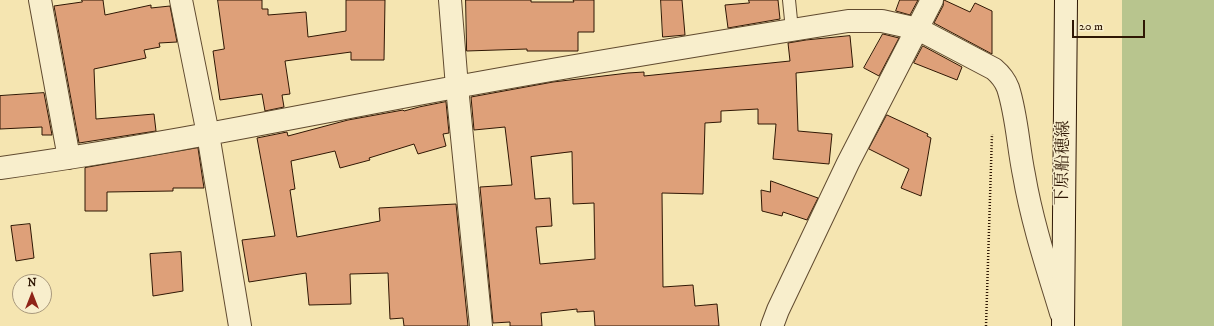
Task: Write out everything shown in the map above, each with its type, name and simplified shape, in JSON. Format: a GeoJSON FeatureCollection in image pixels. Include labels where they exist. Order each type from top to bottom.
{"type":"FeatureCollection","features":[{"type":"Feature","properties":{"kind":"street"},"geometry":{"type":"LineString","coordinates":[[40,0],[69,158]]}},
{"type":"Feature","properties":{"kind":"street"},"geometry":{"type":"LineString","coordinates":[[181,0],[208,134],[240,326]]}},
{"type":"Feature","properties":{"kind":"street"},"geometry":{"type":"LineString","coordinates":[[450,0],[457,87],[481,326]]}},
{"type":"Feature","properties":{"kind":"street"},"geometry":{"type":"LineString","coordinates":[[772,326],[778,310],[848,163],[932,0]]}},
{"type":"Feature","properties":{"kind":"street","name":"下原船穂線"},"geometry":{"type":"LineString","coordinates":[[1063,323],[1066,0]]}},
{"type":"Feature","properties":{"kind":"street"},"geometry":{"type":"LineString","coordinates":[[0,168],[69,158],[208,134],[457,87],[792,30],[848,21],[882,22],[918,29],[994,69],[1004,78],[1013,109],[1024,176],[1038,234],[1063,323]]}},
{"type":"Feature","properties":{"kind":"lane"},"geometry":{"type":"LineString","coordinates":[[789,0],[792,30]]}},
{"type":"Feature","properties":{"kind":"path"},"geometry":{"type":"LineString","coordinates":[[986,326],[992,132]]}},
{"type":"Feature","properties":{"kind":"green space"},"geometry":{"type":"Polygon","coordinates":[[[1122,0],[1214,0],[1214,326],[1122,326],[1122,0]]]}},
{"type":"Feature","properties":{"kind":"building"},"geometry":{"type":"Polygon","coordinates":[[[82,0],[103,0],[105,15],[151,5],[151,8],[170,6],[177,42],[159,43],[160,47],[144,50],[146,58],[94,69],[96,119],[154,114],[156,131],[79,143],[54,6],[82,2],[82,0]]]}},
{"type":"Feature","properties":{"kind":"building"},"geometry":{"type":"Polygon","coordinates":[[[218,0],[262,0],[262,9],[268,9],[268,15],[306,12],[308,37],[346,31],[346,0],[385,0],[384,60],[351,60],[351,52],[285,61],[290,94],[282,95],[284,107],[265,111],[262,94],[220,100],[213,51],[224,49],[218,0]]]}},
{"type":"Feature","properties":{"kind":"building"},"geometry":{"type":"Polygon","coordinates":[[[466,0],[531,0],[531,2],[574,2],[573,0],[594,0],[594,32],[578,32],[578,51],[527,51],[527,49],[467,51],[466,0]]]}},
{"type":"Feature","properties":{"kind":"building"},"geometry":{"type":"Polygon","coordinates":[[[661,0],[682,0],[685,35],[663,37],[661,0]]]}},
{"type":"Feature","properties":{"kind":"building"},"geometry":{"type":"Polygon","coordinates":[[[749,0],[778,0],[780,19],[728,28],[725,5],[749,3],[749,0]]]}},
{"type":"Feature","properties":{"kind":"building"},"geometry":{"type":"Polygon","coordinates":[[[900,0],[918,0],[910,15],[896,11],[900,0]]]}},
{"type":"Feature","properties":{"kind":"building"},"geometry":{"type":"Polygon","coordinates":[[[944,0],[970,12],[975,3],[992,11],[992,54],[934,23],[943,6],[944,0]]]}},
{"type":"Feature","properties":{"kind":"building"},"geometry":{"type":"Polygon","coordinates":[[[883,34],[899,38],[879,76],[864,68],[883,34]]]}},
{"type":"Feature","properties":{"kind":"building"},"geometry":{"type":"Polygon","coordinates":[[[850,36],[853,67],[796,73],[798,131],[832,134],[829,164],[773,159],[776,124],[758,124],[758,109],[721,111],[721,122],[705,123],[703,194],[662,193],[663,287],[693,285],[695,306],[717,304],[719,326],[595,326],[594,311],[577,312],[577,309],[541,313],[542,326],[510,326],[510,322],[493,323],[480,187],[512,185],[505,127],[474,130],[471,97],[553,82],[628,73],[644,72],[644,76],[790,61],[788,43],[850,36]],[[572,152],[531,157],[535,199],[550,198],[552,226],[536,227],[540,264],[595,259],[594,203],[573,204],[572,152]]]}},
{"type":"Feature","properties":{"kind":"building"},"geometry":{"type":"Polygon","coordinates":[[[923,46],[962,67],[957,80],[914,63],[923,46]]]}},
{"type":"Feature","properties":{"kind":"building"},"geometry":{"type":"Polygon","coordinates":[[[44,93],[52,135],[42,135],[42,127],[0,129],[0,96],[44,93]]]}},
{"type":"Feature","properties":{"kind":"building"},"geometry":{"type":"Polygon","coordinates":[[[446,102],[449,133],[443,134],[446,146],[418,154],[414,144],[369,158],[370,160],[340,168],[335,151],[291,161],[295,189],[290,190],[297,237],[380,221],[379,208],[456,204],[468,326],[404,326],[403,318],[390,319],[388,273],[350,274],[351,304],[309,305],[306,273],[249,282],[242,240],[275,236],[257,138],[287,132],[288,136],[348,120],[404,111],[446,102]]]}},
{"type":"Feature","properties":{"kind":"building"},"geometry":{"type":"Polygon","coordinates":[[[887,115],[928,134],[927,136],[931,138],[921,196],[901,188],[909,169],[869,149],[887,115]]]}},
{"type":"Feature","properties":{"kind":"building"},"geometry":{"type":"Polygon","coordinates":[[[198,148],[204,188],[173,188],[173,191],[107,192],[107,211],[85,211],[85,168],[198,148]]]}},
{"type":"Feature","properties":{"kind":"building"},"geometry":{"type":"Polygon","coordinates":[[[771,181],[818,198],[807,220],[783,212],[782,216],[762,211],[761,190],[770,192],[771,181]]]}},
{"type":"Feature","properties":{"kind":"building"},"geometry":{"type":"Polygon","coordinates":[[[30,224],[34,258],[16,261],[11,226],[30,224]]]}},
{"type":"Feature","properties":{"kind":"building"},"geometry":{"type":"Polygon","coordinates":[[[181,252],[183,291],[153,296],[150,254],[181,252]]]}}]}
